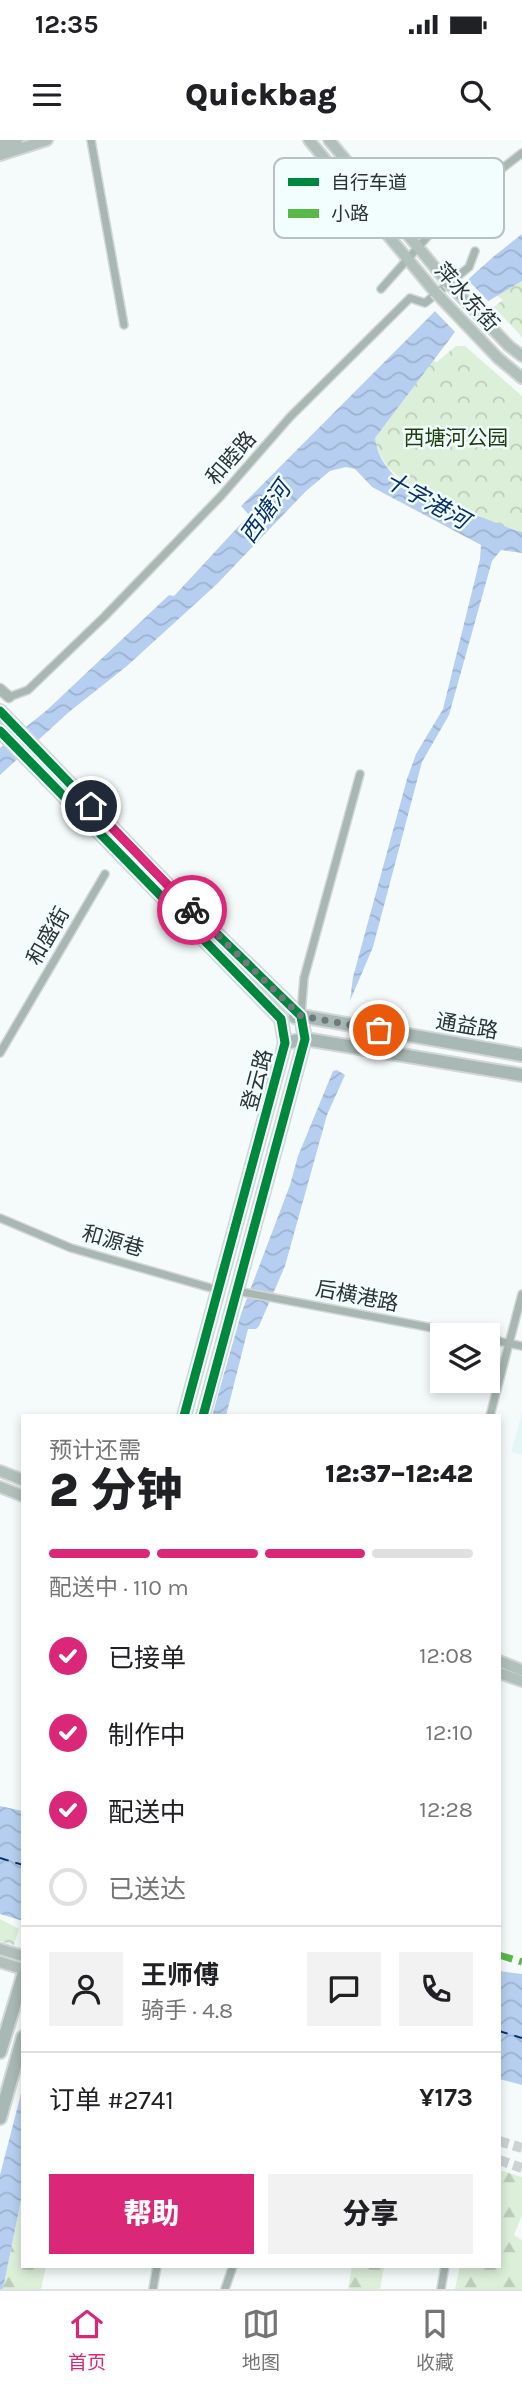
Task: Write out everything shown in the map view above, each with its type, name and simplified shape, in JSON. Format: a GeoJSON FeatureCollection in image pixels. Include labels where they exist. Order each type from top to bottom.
{"type":"FeatureCollection","features":[{"type":"Feature","properties":{"kind":"main road"},"geometry":{"type":"LineString","coordinates":[[0,145],[17,140]]}},
{"type":"Feature","properties":{"kind":"main road"},"geometry":{"type":"LineString","coordinates":[[0,155],[47,140]]}},
{"type":"Feature","properties":{"kind":"main road","name":"萍水东街"},"geometry":{"type":"LineString","coordinates":[[309,140],[324,158]]}},
{"type":"Feature","properties":{"kind":"main road","name":"萍水东街"},"geometry":{"type":"LineString","coordinates":[[329,140],[344,158]]}},
{"type":"Feature","properties":{"kind":"main road","name":"萍水东街"},"geometry":{"type":"LineString","coordinates":[[391,238],[435,292],[498,358],[522,378]]}},
{"type":"Feature","properties":{"kind":"main road","name":"萍水东街"},"geometry":{"type":"LineString","coordinates":[[410,238],[447,282],[522,356]]}},
{"type":"Feature","properties":{"kind":"main road"},"geometry":{"type":"LineString","coordinates":[[0,711],[182,900],[301,1016]]}},
{"type":"Feature","properties":{"kind":"main road"},"geometry":{"type":"LineString","coordinates":[[0,731],[281,1019]]}},
{"type":"Feature","properties":{"kind":"main road","name":"通益路"},"geometry":{"type":"LineString","coordinates":[[281,1019],[301,1016],[522,1055]]}},
{"type":"Feature","properties":{"kind":"main road","name":"登云路"},"geometry":{"type":"LineString","coordinates":[[204,1414],[305,1039],[301,1016]]}},
{"type":"Feature","properties":{"kind":"main road","name":"登云路"},"geometry":{"type":"LineString","coordinates":[[185,1414],[285,1042],[281,1019]]}},
{"type":"Feature","properties":{"kind":"main road","name":"通益路"},"geometry":{"type":"LineString","coordinates":[[285,1042],[305,1039],[522,1075]]}},
{"type":"Feature","properties":{"kind":"main road"},"geometry":{"type":"LineString","coordinates":[[0,1471],[21,1479]]}},
{"type":"Feature","properties":{"kind":"main road"},"geometry":{"type":"LineString","coordinates":[[0,1487],[21,1495]]}},
{"type":"Feature","properties":{"kind":"main road"},"geometry":{"type":"LineString","coordinates":[[501,1662],[522,1670]]}},
{"type":"Feature","properties":{"kind":"main road"},"geometry":{"type":"LineString","coordinates":[[501,1674],[522,1681]]}},
{"type":"Feature","properties":{"kind":"main road"},"geometry":{"type":"LineString","coordinates":[[0,1949],[21,1955]]}},
{"type":"Feature","properties":{"kind":"main road"},"geometry":{"type":"LineString","coordinates":[[0,1962],[21,1968]]}},
{"type":"Feature","properties":{"kind":"main road"},"geometry":{"type":"LineString","coordinates":[[0,2052],[21,1983]]}},
{"type":"Feature","properties":{"kind":"main road"},"geometry":{"type":"LineString","coordinates":[[0,2118],[21,2044]]}},
{"type":"Feature","properties":{"kind":"street"},"geometry":{"type":"LineString","coordinates":[[91,140],[124,325]]}},
{"type":"Feature","properties":{"kind":"street"},"geometry":{"type":"LineString","coordinates":[[504,167],[522,153]]}},
{"type":"Feature","properties":{"kind":"street"},"geometry":{"type":"LineString","coordinates":[[381,289],[427,238]]}},
{"type":"Feature","properties":{"kind":"street","name":"和睦路"},"geometry":{"type":"LineString","coordinates":[[4,697],[28,690],[104,617],[221,496],[290,417],[410,298],[425,303],[469,267],[475,251]]}},
{"type":"Feature","properties":{"kind":"street"},"geometry":{"type":"LineString","coordinates":[[0,689],[4,697]]}},
{"type":"Feature","properties":{"kind":"street"},"geometry":{"type":"LineString","coordinates":[[301,1016],[304,978],[360,774]]}},
{"type":"Feature","properties":{"kind":"street","name":"和盛街"},"geometry":{"type":"LineString","coordinates":[[0,1053],[105,874]]}},
{"type":"Feature","properties":{"kind":"street","name":"和源巷"},"geometry":{"type":"LineString","coordinates":[[0,1218],[71,1248],[218,1290]]}},
{"type":"Feature","properties":{"kind":"street","name":"后横港路"},"geometry":{"type":"LineString","coordinates":[[237,1291],[430,1327]]}},
{"type":"Feature","properties":{"kind":"street"},"geometry":{"type":"LineString","coordinates":[[491,1414],[522,1294]]}},
{"type":"Feature","properties":{"kind":"street"},"geometry":{"type":"LineString","coordinates":[[500,1341],[522,1346]]}},
{"type":"Feature","properties":{"kind":"street"},"geometry":{"type":"LineString","coordinates":[[153,2289],[157,2268]]}},
{"type":"Feature","properties":{"kind":"street"},"geometry":{"type":"LineString","coordinates":[[225,2289],[232,2268]]}},
{"type":"Feature","properties":{"kind":"street"},"geometry":{"type":"LineString","coordinates":[[441,2289],[445,2268]]}},
{"type":"Feature","properties":{"kind":"shaded area"},"geometry":{"type":"Polygon","coordinates":[[[522,1413],[522,1455],[511,1452],[522,1413]]]}},
{"type":"Feature","properties":{"kind":"green space"},"geometry":{"type":"Polygon","coordinates":[[[522,281],[522,337],[494,307],[503,300],[496,295],[522,281]]]}},
{"type":"Feature","properties":{"kind":"green space","name":"西塘河公园"},"geometry":{"type":"Polygon","coordinates":[[[456,346],[465,346],[522,396],[522,532],[450,509],[422,496],[387,467],[376,447],[375,438],[432,360],[437,362],[456,346]]]}},
{"type":"Feature","properties":{"kind":"green space"},"geometry":{"type":"Polygon","coordinates":[[[0,1919],[19,1929],[14,1945],[0,1941],[0,1919]]]}},
{"type":"Feature","properties":{"kind":"green space"},"geometry":{"type":"Polygon","coordinates":[[[501,2171],[522,2177],[522,2215],[514,2235],[522,2240],[522,2289],[455,2289],[460,2268],[501,2268],[501,2171]]]}},
{"type":"Feature","properties":{"kind":"green space"},"geometry":{"type":"Polygon","coordinates":[[[21,2200],[21,2268],[46,2268],[41,2289],[3,2289],[21,2200]]]}},
{"type":"Feature","properties":{"kind":"green space"},"geometry":{"type":"Polygon","coordinates":[[[352,2268],[384,2268],[380,2289],[348,2289],[352,2268]]]}},
{"type":"Feature","properties":{"kind":"water"},"geometry":{"type":"Polygon","coordinates":[[[522,234],[522,281],[470,312],[375,438],[379,454],[399,480],[444,505],[522,532],[522,553],[501,550],[492,561],[449,715],[422,762],[373,947],[350,1001],[353,977],[407,779],[416,754],[443,709],[480,559],[481,545],[372,487],[355,469],[346,467],[330,471],[306,491],[217,584],[0,775],[0,748],[47,710],[169,595],[174,596],[249,515],[241,506],[452,294],[522,234]]]}},
{"type":"Feature","properties":{"kind":"water"},"geometry":{"type":"Polygon","coordinates":[[[337,1070],[345,1075],[327,1115],[285,1266],[259,1326],[256,1329],[248,1329],[227,1414],[213,1414],[241,1314],[290,1185],[298,1156],[333,1071],[337,1070]]]}},
{"type":"Feature","properties":{"kind":"water"},"geometry":{"type":"Polygon","coordinates":[[[0,1806],[21,1811],[21,1920],[0,1914],[0,1806]]]}},
{"type":"Feature","properties":{"kind":"water"},"geometry":{"type":"Polygon","coordinates":[[[501,1971],[522,1974],[522,2085],[501,2080],[501,1971]]]}},
{"type":"Feature","properties":{"kind":"water"},"geometry":{"type":"Polygon","coordinates":[[[21,2094],[21,2200],[3,2289],[0,2289],[0,2175],[21,2094]]]}},
{"type":"Feature","properties":{"kind":"pier"},"geometry":{"type":"Polygon","coordinates":[[[465,277],[490,303],[472,314],[457,334],[433,309],[465,277]]]}},
{"type":"Feature","properties":{"kind":"ferry route"},"geometry":{"type":"LineString","coordinates":[[0,1858],[21,1864]]}},
{"type":"Feature","properties":{"kind":"ferry route"},"geometry":{"type":"LineString","coordinates":[[501,2032],[522,2038]]}},
{"type":"Feature","properties":{"kind":"tunnel"},"geometry":{"type":"LineString","coordinates":[[501,2142],[522,2148]]}},
{"type":"Feature","properties":{"kind":"tunnel"},"geometry":{"type":"LineString","coordinates":[[501,2161],[522,2168]]}},
{"type":"Feature","properties":{"kind":"marked path"},"geometry":{"type":"LineString","coordinates":[[501,1956],[522,1962]]}},
{"type":"Feature","properties":{"kind":"cycle path"},"geometry":{"type":"LineString","coordinates":[[0,711],[182,900],[301,1016],[305,1039],[204,1414]]}},
{"type":"Feature","properties":{"kind":"cycle path"},"geometry":{"type":"LineString","coordinates":[[0,731],[281,1019],[285,1043],[185,1414]]}},
{"type":"Feature","properties":{"kind":"way so far"},"geometry":{"type":"LineString","coordinates":[[192,910],[301,1016],[379,1030]]}},
{"type":"Feature","properties":{"kind":"route"},"geometry":{"type":"LineString","coordinates":[[91,806],[192,910]]}},
{"type":"Feature","properties":{"kind":"water label","name":"十字港河"},"geometry":{"type":"Point","coordinates":[427,500]}},
{"type":"Feature","properties":{"kind":"water label","name":"西塘河"},"geometry":{"type":"Point","coordinates":[265,512]}}]}
